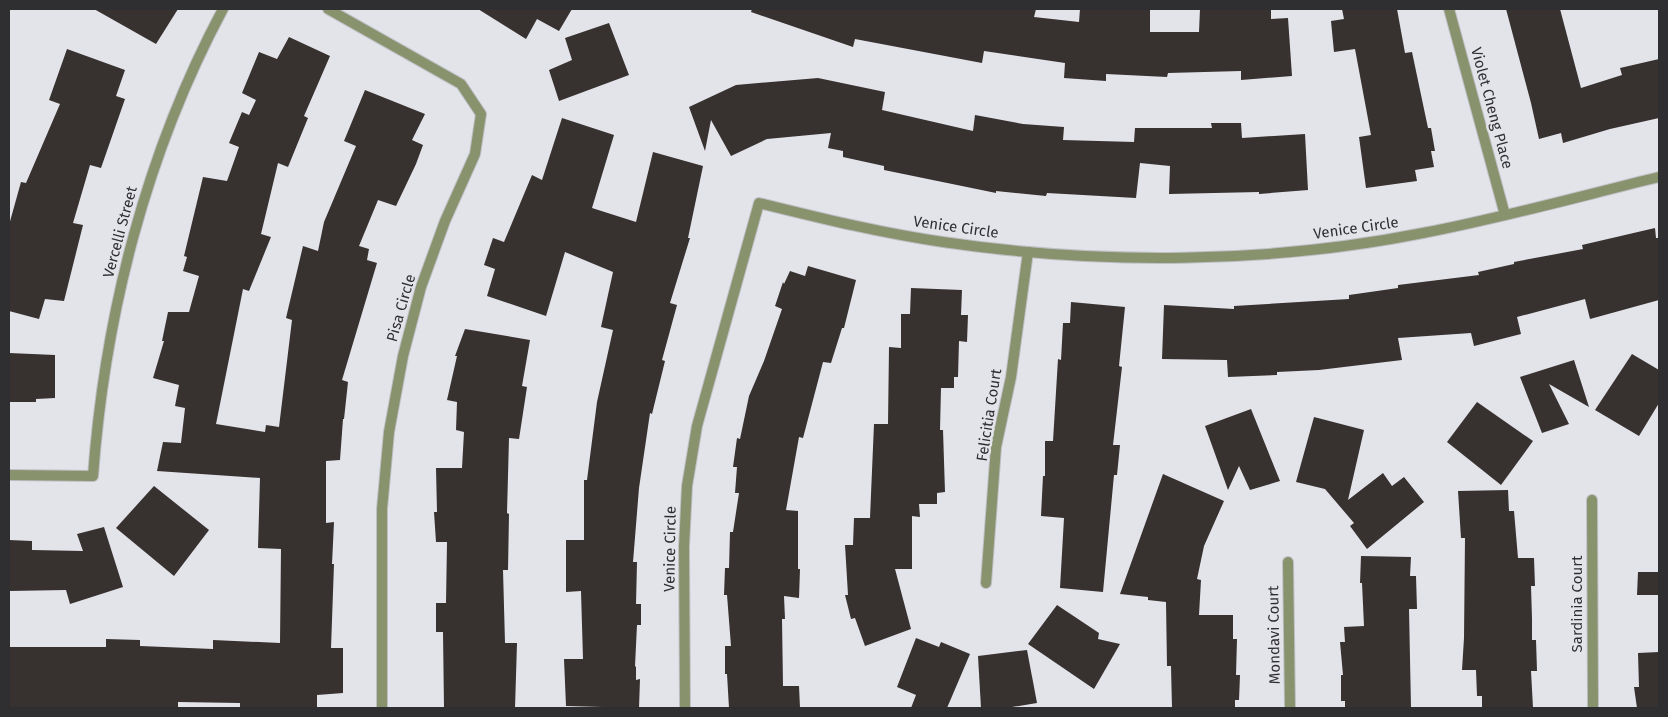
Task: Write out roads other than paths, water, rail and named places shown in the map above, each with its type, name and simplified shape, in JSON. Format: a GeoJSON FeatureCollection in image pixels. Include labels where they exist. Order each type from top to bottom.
{"type":"FeatureCollection","features":[{"type":"Feature","properties":{"kind":"street","name":"Vercelli Street"},"geometry":{"type":"LineString","coordinates":[[9,475],[92,476],[106,358],[123,272],[147,188],[177,107],[210,33],[223,9]]}},
{"type":"Feature","properties":{"kind":"street","name":"Pisa Circle"},"geometry":{"type":"LineString","coordinates":[[328,9],[461,84],[482,114],[475,154],[445,221],[421,287],[403,356],[389,432],[382,509],[382,708]]}},
{"type":"Feature","properties":{"kind":"street","name":"Violet Cheng Place"},"geometry":{"type":"LineString","coordinates":[[1449,9],[1505,216]]}},
{"type":"Feature","properties":{"kind":"street","name":"Venice Circle"},"geometry":{"type":"LineString","coordinates":[[685,708],[684,547],[687,486],[697,426],[759,203],[848,225],[942,242],[1028,252],[1149,258],[1239,255],[1330,247],[1412,235],[1505,216],[1659,177]]}},
{"type":"Feature","properties":{"kind":"street","name":"Felicitia Court"},"geometry":{"type":"LineString","coordinates":[[986,583],[996,446],[1010,377],[1028,252]]}},
{"type":"Feature","properties":{"kind":"street","name":"Sardinia Court"},"geometry":{"type":"LineString","coordinates":[[1592,500],[1593,708]]}},
{"type":"Feature","properties":{"kind":"street","name":"Mondavi Court"},"geometry":{"type":"LineString","coordinates":[[1288,562],[1290,708]]}}]}
